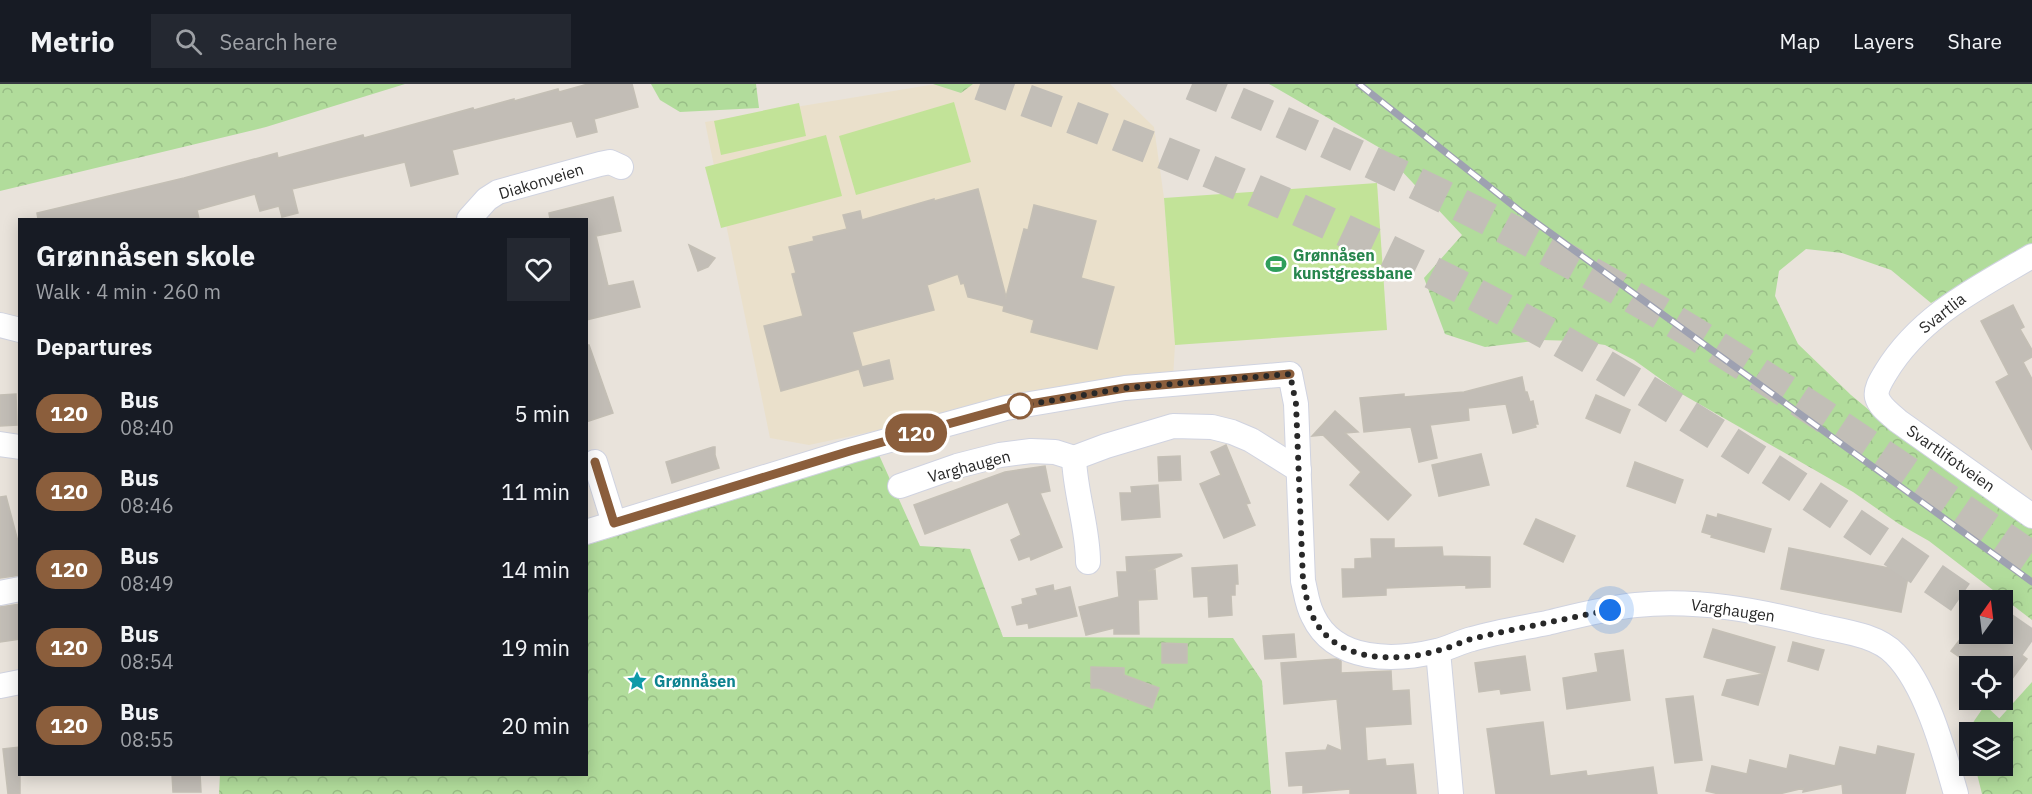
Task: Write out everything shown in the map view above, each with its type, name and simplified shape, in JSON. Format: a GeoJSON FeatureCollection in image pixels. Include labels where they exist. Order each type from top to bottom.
{"type":"FeatureCollection","features":[{"type":"Feature","properties":{"kind":"street","name":"Diakonveien"},"geometry":{"type":"LineString","coordinates":[[470,218],[487,198],[498,192],[600,164],[610,162],[621,167]]}},
{"type":"Feature","properties":{"kind":"street","name":"Svartlia"},"geometry":{"type":"LineString","coordinates":[[1876,396],[1879,383],[1889,367],[1917,331],[1969,292],[2032,256]]}},
{"type":"Feature","properties":{"kind":"street"},"geometry":{"type":"LineString","coordinates":[[0,325],[18,330]]}},
{"type":"Feature","properties":{"kind":"street","name":"Varghaugen"},"geometry":{"type":"LineString","coordinates":[[614,523],[841,454],[1006,408],[1125,388],[1290,374],[1296,404],[1303,581],[1313,617],[1326,634],[1343,646],[1365,656],[1387,658],[1438,651],[1471,639],[1633,605],[1670,602],[1731,607],[1795,620],[1871,640],[1884,645],[1894,653],[1904,665],[1928,710],[1953,784]]}},
{"type":"Feature","properties":{"kind":"street","name":"Svartlifotveien"},"geometry":{"type":"LineString","coordinates":[[1876,396],[1881,406],[1898,421],[2032,516]]}},
{"type":"Feature","properties":{"kind":"street"},"geometry":{"type":"LineString","coordinates":[[1088,562],[1088,542],[1075,480],[1074,458],[1146,433],[1173,426],[1190,426],[1212,428],[1251,440],[1299,470]]}},
{"type":"Feature","properties":{"kind":"street"},"geometry":{"type":"LineString","coordinates":[[0,444],[18,447]]}},
{"type":"Feature","properties":{"kind":"street","name":"Varghaugen"},"geometry":{"type":"LineString","coordinates":[[900,486],[957,466],[1000,455],[1031,451],[1054,452],[1074,458]]}},
{"type":"Feature","properties":{"kind":"street"},"geometry":{"type":"LineString","coordinates":[[588,531],[614,523],[595,462]]}},
{"type":"Feature","properties":{"kind":"street"},"geometry":{"type":"LineString","coordinates":[[0,593],[18,589]]}},
{"type":"Feature","properties":{"kind":"street"},"geometry":{"type":"LineString","coordinates":[[1438,651],[1451,794]]}},
{"type":"Feature","properties":{"kind":"street"},"geometry":{"type":"LineString","coordinates":[[0,686],[18,682]]}},
{"type":"Feature","properties":{"kind":"shaded area"},"geometry":{"type":"Polygon","coordinates":[[[936,84],[1110,84],[1154,127],[1164,198],[1175,345],[1173,378],[1001,404],[809,445],[770,438],[705,122],[936,84]]]}},
{"type":"Feature","properties":{"kind":"green space"},"geometry":{"type":"Polygon","coordinates":[[[0,84],[405,84],[266,127],[0,191],[0,84]]]}},
{"type":"Feature","properties":{"kind":"green space"},"geometry":{"type":"Polygon","coordinates":[[[651,84],[756,84],[759,108],[680,112],[660,100],[651,84]]]}},
{"type":"Feature","properties":{"kind":"green space"},"geometry":{"type":"Polygon","coordinates":[[[933,84],[973,84],[961,93],[933,84]]]}},
{"type":"Feature","properties":{"kind":"green space"},"geometry":{"type":"Polygon","coordinates":[[[1269,84],[2032,84],[2032,244],[1931,303],[1891,270],[1842,253],[1806,249],[1779,271],[1775,296],[1798,344],[1851,395],[1887,425],[2032,526],[2032,620],[2013,605],[2013,590],[1993,590],[1929,541],[1899,524],[1853,492],[1680,393],[1634,360],[1605,345],[1578,341],[1541,340],[1485,347],[1445,334],[1424,278],[1462,235],[1380,148],[1269,84]]]}},
{"type":"Feature","properties":{"kind":"green space"},"geometry":{"type":"Polygon","coordinates":[[[954,102],[971,162],[856,195],[839,136],[954,102]]]}},
{"type":"Feature","properties":{"kind":"green space"},"geometry":{"type":"Polygon","coordinates":[[[799,103],[806,136],[721,155],[714,121],[799,103]]]}},
{"type":"Feature","properties":{"kind":"green space"},"geometry":{"type":"Polygon","coordinates":[[[826,135],[842,196],[721,228],[705,167],[826,135]]]}},
{"type":"Feature","properties":{"kind":"green space","name":"Grønnåsen kunstgressbane"},"geometry":{"type":"Polygon","coordinates":[[[1377,183],[1387,330],[1175,345],[1164,198],[1377,183]]]}},
{"type":"Feature","properties":{"kind":"green space"},"geometry":{"type":"Polygon","coordinates":[[[879,455],[920,546],[970,549],[1003,637],[1233,638],[1262,681],[1271,794],[219,794],[220,776],[588,776],[588,545],[879,455]]]}},
{"type":"Feature","properties":{"kind":"green space"},"geometry":{"type":"Polygon","coordinates":[[[2032,682],[2032,794],[1982,794],[1978,776],[2013,776],[2013,722],[1997,722],[2007,710],[2013,710],[2013,703],[2032,682]]]}},
{"type":"Feature","properties":{"kind":"green space"},"geometry":{"type":"Polygon","coordinates":[[[1982,710],[1990,710],[2002,722],[1973,722],[1982,710]]]}},
{"type":"Feature","properties":{"kind":"building"},"geometry":{"type":"Polygon","coordinates":[[[588,84],[632,84],[638,107],[594,119],[597,132],[577,137],[572,121],[452,150],[458,174],[411,186],[405,162],[292,189],[298,213],[282,217],[279,206],[260,211],[255,194],[197,210],[199,218],[38,218],[37,213],[277,153],[278,158],[363,135],[364,138],[473,108],[474,110],[558,89],[559,92],[588,84]]]}},
{"type":"Feature","properties":{"kind":"building"},"geometry":{"type":"Polygon","coordinates":[[[978,189],[1006,297],[1024,229],[1028,230],[1034,205],[1096,221],[1081,278],[1114,287],[1097,349],[1031,332],[1034,320],[1003,311],[1004,306],[968,297],[964,283],[961,284],[958,274],[927,285],[934,310],[852,332],[862,367],[889,360],[893,379],[864,386],[859,369],[781,391],[764,326],[803,316],[792,274],[796,273],[789,247],[814,241],[813,237],[847,229],[843,215],[860,211],[862,220],[978,189]]]}},
{"type":"Feature","properties":{"kind":"building"},"geometry":{"type":"Polygon","coordinates":[[[613,197],[621,231],[596,236],[608,286],[633,281],[640,307],[588,320],[588,218],[550,218],[549,213],[613,197]]]}},
{"type":"Feature","properties":{"kind":"building"},"geometry":{"type":"Polygon","coordinates":[[[689,245],[715,258],[708,267],[698,271],[689,245]]]}},
{"type":"Feature","properties":{"kind":"building"},"geometry":{"type":"Polygon","coordinates":[[[2013,305],[2024,327],[2020,329],[2032,350],[2032,357],[2023,362],[2032,379],[2032,450],[1996,382],[2009,375],[1981,321],[2013,305]]]}},
{"type":"Feature","properties":{"kind":"building"},"geometry":{"type":"Polygon","coordinates":[[[588,345],[589,345],[613,413],[588,421],[588,345]]]}},
{"type":"Feature","properties":{"kind":"building"},"geometry":{"type":"Polygon","coordinates":[[[1522,377],[1525,392],[1530,402],[1533,401],[1538,424],[1535,424],[1536,427],[1513,433],[1506,404],[1468,408],[1469,420],[1430,425],[1437,458],[1419,462],[1411,427],[1364,432],[1360,398],[1464,392],[1522,377]]]}},
{"type":"Feature","properties":{"kind":"building"},"geometry":{"type":"Polygon","coordinates":[[[16,394],[17,425],[0,426],[0,395],[16,394]]]}},
{"type":"Feature","properties":{"kind":"building"},"geometry":{"type":"Polygon","coordinates":[[[1596,395],[1630,410],[1620,433],[1586,418],[1596,395]]]}},
{"type":"Feature","properties":{"kind":"building"},"geometry":{"type":"Polygon","coordinates":[[[1335,411],[1358,432],[1345,433],[1411,495],[1388,520],[1350,485],[1361,472],[1323,435],[1312,436],[1335,411]]]}},
{"type":"Feature","properties":{"kind":"building"},"geometry":{"type":"Polygon","coordinates":[[[1226,445],[1250,503],[1246,504],[1255,525],[1224,538],[1200,484],[1221,475],[1211,452],[1226,445]]]}},
{"type":"Feature","properties":{"kind":"building"},"geometry":{"type":"Polygon","coordinates":[[[715,447],[719,468],[672,483],[666,462],[715,447]]]}},
{"type":"Feature","properties":{"kind":"building"},"geometry":{"type":"Polygon","coordinates":[[[1481,454],[1489,485],[1439,496],[1432,465],[1481,454]]]}},
{"type":"Feature","properties":{"kind":"building"},"geometry":{"type":"Polygon","coordinates":[[[1180,456],[1181,480],[1159,481],[1158,457],[1180,456]]]}},
{"type":"Feature","properties":{"kind":"building"},"geometry":{"type":"Polygon","coordinates":[[[1635,462],[1683,480],[1675,503],[1627,486],[1635,462]]]}},
{"type":"Feature","properties":{"kind":"building"},"geometry":{"type":"Polygon","coordinates":[[[1045,466],[1050,491],[1040,493],[1062,547],[1031,560],[1030,556],[1019,560],[1011,540],[1021,535],[1008,502],[925,534],[914,505],[1005,472],[1045,466]]]}},
{"type":"Feature","properties":{"kind":"building"},"geometry":{"type":"Polygon","coordinates":[[[1158,485],[1160,517],[1122,520],[1120,493],[1132,493],[1131,487],[1158,485]]]}},
{"type":"Feature","properties":{"kind":"building"},"geometry":{"type":"Polygon","coordinates":[[[6,496],[18,541],[18,575],[0,578],[0,497],[6,496]]]}},
{"type":"Feature","properties":{"kind":"building"},"geometry":{"type":"Polygon","coordinates":[[[1718,514],[1771,529],[1764,552],[1711,537],[1712,535],[1702,532],[1707,515],[1717,518],[1718,514]]]}},
{"type":"Feature","properties":{"kind":"building"},"geometry":{"type":"Polygon","coordinates":[[[1536,519],[1575,536],[1563,562],[1524,544],[1536,519]]]}},
{"type":"Feature","properties":{"kind":"building"},"geometry":{"type":"Polygon","coordinates":[[[1371,539],[1394,539],[1394,548],[1442,547],[1443,556],[1490,557],[1490,587],[1466,588],[1466,585],[1386,588],[1386,595],[1343,597],[1342,569],[1355,569],[1355,559],[1372,558],[1371,539]]]}},
{"type":"Feature","properties":{"kind":"building"},"geometry":{"type":"Polygon","coordinates":[[[1789,548],[1909,572],[1901,612],[1781,589],[1789,548]]]}},
{"type":"Feature","properties":{"kind":"building"},"geometry":{"type":"Polygon","coordinates":[[[1181,554],[1182,556],[1148,571],[1155,570],[1157,599],[1138,600],[1139,634],[1114,634],[1114,628],[1086,635],[1079,607],[1119,597],[1117,572],[1127,572],[1126,557],[1181,554]]]}},
{"type":"Feature","properties":{"kind":"building"},"geometry":{"type":"Polygon","coordinates":[[[1237,565],[1238,584],[1235,584],[1235,595],[1231,595],[1232,615],[1209,617],[1208,596],[1194,597],[1192,568],[1237,565]]]}},
{"type":"Feature","properties":{"kind":"building"},"geometry":{"type":"Polygon","coordinates":[[[1053,585],[1054,591],[1070,587],[1077,616],[1029,628],[1028,623],[1017,625],[1012,607],[1023,604],[1022,599],[1038,595],[1036,589],[1053,585]]]}},
{"type":"Feature","properties":{"kind":"building"},"geometry":{"type":"Polygon","coordinates":[[[18,604],[18,639],[0,642],[0,607],[18,604]]]}},
{"type":"Feature","properties":{"kind":"building"},"geometry":{"type":"Polygon","coordinates":[[[1713,629],[1775,647],[1758,705],[1722,695],[1727,680],[1764,674],[1704,657],[1713,629]]]}},
{"type":"Feature","properties":{"kind":"building"},"geometry":{"type":"Polygon","coordinates":[[[1294,634],[1296,657],[1265,659],[1263,636],[1294,634]]]}},
{"type":"Feature","properties":{"kind":"building"},"geometry":{"type":"Polygon","coordinates":[[[1959,641],[1959,644],[2007,644],[2027,659],[2013,677],[2013,656],[1959,657],[1951,651],[1959,641]]]}},
{"type":"Feature","properties":{"kind":"building"},"geometry":{"type":"Polygon","coordinates":[[[1793,642],[1824,650],[1818,670],[1788,661],[1793,642]]]}},
{"type":"Feature","properties":{"kind":"building"},"geometry":{"type":"Polygon","coordinates":[[[1162,643],[1187,644],[1187,663],[1162,663],[1162,643]]]}},
{"type":"Feature","properties":{"kind":"building"},"geometry":{"type":"Polygon","coordinates":[[[1623,650],[1630,700],[1567,709],[1563,678],[1598,672],[1595,654],[1623,650]]]}},
{"type":"Feature","properties":{"kind":"building"},"geometry":{"type":"Polygon","coordinates":[[[1525,656],[1530,690],[1501,694],[1500,689],[1479,692],[1475,663],[1525,656]]]}},
{"type":"Feature","properties":{"kind":"building"},"geometry":{"type":"Polygon","coordinates":[[[1337,659],[1341,661],[1341,673],[1391,671],[1392,691],[1409,690],[1411,724],[1365,727],[1367,761],[1385,759],[1386,766],[1413,764],[1416,794],[1350,794],[1350,789],[1303,793],[1303,785],[1289,786],[1286,753],[1326,750],[1328,745],[1342,751],[1337,699],[1284,704],[1281,663],[1337,659]]]}},
{"type":"Feature","properties":{"kind":"building"},"geometry":{"type":"Polygon","coordinates":[[[1091,667],[1124,668],[1124,675],[1159,688],[1152,708],[1099,688],[1091,688],[1091,667]]]}},
{"type":"Feature","properties":{"kind":"building"},"geometry":{"type":"Polygon","coordinates":[[[1693,696],[1702,760],[1675,763],[1666,699],[1693,696]]]}},
{"type":"Feature","properties":{"kind":"building"},"geometry":{"type":"Polygon","coordinates":[[[1543,722],[1550,776],[1586,771],[1587,776],[1653,767],[1657,794],[1496,794],[1487,729],[1543,722]]]}},
{"type":"Feature","properties":{"kind":"building"},"geometry":{"type":"Polygon","coordinates":[[[1878,746],[1914,754],[1905,794],[1843,794],[1842,784],[1803,792],[1804,788],[1779,794],[1719,794],[1706,791],[1712,766],[1747,774],[1750,760],[1787,769],[1790,755],[1835,766],[1840,747],[1876,755],[1878,746]]]}},
{"type":"Feature","properties":{"kind":"building"},"geometry":{"type":"Polygon","coordinates":[[[18,747],[20,794],[8,794],[3,749],[18,747]]]}},
{"type":"Feature","properties":{"kind":"building"},"geometry":{"type":"Polygon","coordinates":[[[172,776],[200,776],[201,792],[173,792],[172,776]]]}},
{"type":"Feature","properties":{"kind":"tunnel"},"geometry":{"type":"LineString","coordinates":[[980,84],[1103,129],[1224,178],[1344,231],[1463,288],[1594,360],[1721,437],[1959,596]]}},
{"type":"Feature","properties":{"kind":"tunnel"},"geometry":{"type":"LineString","coordinates":[[1192,84],[1320,139],[1447,198],[1632,296],[1778,386],[2032,558]]}},
{"type":"Feature","properties":{"kind":"tunnel"},"geometry":{"type":"LineString","coordinates":[[2013,635],[2032,648]]}},
{"type":"Feature","properties":{"kind":"railway"},"geometry":{"type":"LineString","coordinates":[[1359,84],[1520,211],[2032,582]]}},
{"type":"Feature","properties":{"kind":"bus line","name":"120"},"geometry":{"type":"LineString","coordinates":[[595,462],[614,523],[850,451],[1006,408],[1125,388],[1290,374]]}},
{"type":"Feature","properties":{"kind":"place","name":"Grønnåsen kunstgressbane"},"geometry":{"type":"Point","coordinates":[1276,264]}},
{"type":"Feature","properties":{"kind":"place","name":"Grønnåsen"},"geometry":{"type":"Point","coordinates":[637,681]}},
{"type":"Feature","properties":{"kind":"route"},"geometry":{"type":"LineString","coordinates":[[1020,406],[1125,388],[1290,374],[1296,404],[1303,581],[1307,599],[1313,617],[1326,634],[1343,646],[1365,656],[1387,658],[1438,651],[1471,639],[1610,610]]}}]}
